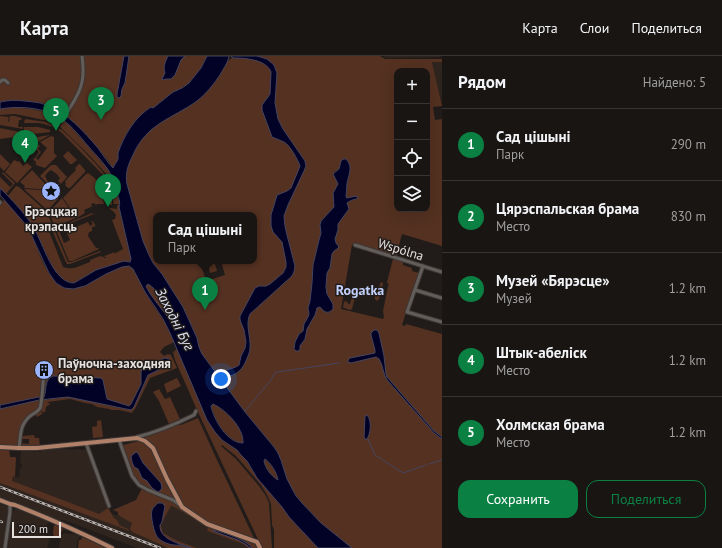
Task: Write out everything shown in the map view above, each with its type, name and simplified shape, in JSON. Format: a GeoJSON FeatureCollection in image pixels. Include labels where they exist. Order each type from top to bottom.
{"type":"FeatureCollection","features":[{"type":"Feature","properties":{"kind":"main road"},"geometry":{"type":"LineString","coordinates":[[0,447],[37,448],[135,438],[145,441],[153,448],[175,499],[182,507],[207,524],[257,542],[260,548]]}},
{"type":"Feature","properties":{"kind":"main road"},"geometry":{"type":"LineString","coordinates":[[0,500],[50,519],[112,548]]}},
{"type":"Feature","properties":{"kind":"street"},"geometry":{"type":"LineString","coordinates":[[68,112],[82,84],[82,56]]}},
{"type":"Feature","properties":{"kind":"street"},"geometry":{"type":"LineString","coordinates":[[0,82],[5,80],[8,83]]}},
{"type":"Feature","properties":{"kind":"street","name":"Wspólna"},"geometry":{"type":"LineString","coordinates":[[355,245],[442,272]]}},
{"type":"Feature","properties":{"kind":"street"},"geometry":{"type":"LineString","coordinates":[[423,266],[407,312],[442,322]]}},
{"type":"Feature","properties":{"kind":"street"},"geometry":{"type":"LineString","coordinates":[[415,290],[442,298]]}},
{"type":"Feature","properties":{"kind":"street"},"geometry":{"type":"LineString","coordinates":[[19,448],[23,424],[31,415],[38,412],[41,406],[44,373]]}},
{"type":"Feature","properties":{"kind":"street"},"geometry":{"type":"LineString","coordinates":[[135,438],[152,434],[194,415],[196,411]]}},
{"type":"Feature","properties":{"kind":"street"},"geometry":{"type":"LineString","coordinates":[[119,440],[132,476],[139,485],[148,490],[175,499]]}},
{"type":"Feature","properties":{"kind":"street"},"geometry":{"type":"LineString","coordinates":[[86,443],[109,506]]}},
{"type":"Feature","properties":{"kind":"street"},"geometry":{"type":"LineString","coordinates":[[5,548],[10,504]]}},
{"type":"Feature","properties":{"kind":"shaded area"},"geometry":{"type":"Polygon","coordinates":[[[0,56],[207,56],[201,68],[189,83],[173,92],[153,108],[151,107],[145,111],[134,122],[122,142],[117,162],[113,168],[100,150],[76,125],[53,107],[43,103],[21,101],[0,102],[0,56]]]}},
{"type":"Feature","properties":{"kind":"shaded area"},"geometry":{"type":"Polygon","coordinates":[[[231,56],[380,56],[385,59],[442,59],[442,62],[432,62],[442,106],[433,107],[435,120],[442,119],[442,246],[402,234],[396,257],[354,244],[352,245],[341,309],[383,319],[383,311],[389,284],[387,282],[393,259],[403,261],[403,265],[412,268],[412,271],[419,273],[402,325],[405,326],[406,324],[442,334],[442,548],[352,548],[321,523],[302,503],[291,488],[278,453],[220,379],[224,375],[219,378],[202,354],[197,338],[183,307],[154,264],[201,264],[206,281],[225,275],[222,264],[257,264],[257,212],[153,212],[153,263],[149,255],[143,241],[126,180],[128,164],[136,148],[152,129],[165,119],[202,97],[227,62],[232,58],[231,56]],[[344,159],[339,169],[334,172],[338,184],[333,193],[334,207],[321,221],[321,235],[313,265],[308,308],[309,314],[303,331],[299,334],[294,344],[294,349],[296,351],[304,341],[307,329],[315,315],[317,308],[320,307],[325,312],[333,309],[333,304],[327,294],[326,287],[327,273],[330,268],[332,254],[337,249],[338,245],[335,239],[338,222],[348,207],[347,203],[358,198],[346,197],[347,183],[350,173],[344,159]]]}},
{"type":"Feature","properties":{"kind":"shaded area"},"geometry":{"type":"Polygon","coordinates":[[[383,56],[441,56],[387,58],[383,56]]]}},
{"type":"Feature","properties":{"kind":"shaded area"},"geometry":{"type":"Polygon","coordinates":[[[432,62],[442,62],[442,106],[432,62]]]}},
{"type":"Feature","properties":{"kind":"shaded area"},"geometry":{"type":"Polygon","coordinates":[[[13,107],[32,109],[62,119],[58,125],[49,121],[15,114],[0,115],[0,109],[13,107]]]}},
{"type":"Feature","properties":{"kind":"shaded area"},"geometry":{"type":"Polygon","coordinates":[[[0,116],[9,117],[9,122],[10,116],[22,118],[19,120],[18,127],[23,127],[23,129],[0,125],[0,116]]]}},
{"type":"Feature","properties":{"kind":"shaded area"},"geometry":{"type":"Polygon","coordinates":[[[25,119],[46,122],[56,127],[40,123],[24,123],[25,119]]]}},
{"type":"Feature","properties":{"kind":"shaded area"},"geometry":{"type":"Polygon","coordinates":[[[64,120],[107,168],[113,179],[120,204],[114,204],[113,202],[113,188],[108,176],[60,127],[64,120]]]}},
{"type":"Feature","properties":{"kind":"shaded area"},"geometry":{"type":"Polygon","coordinates":[[[24,127],[38,127],[50,130],[50,132],[33,134],[24,130],[24,127]]]}},
{"type":"Feature","properties":{"kind":"shaded area"},"geometry":{"type":"Polygon","coordinates":[[[0,128],[20,132],[21,136],[0,139],[0,128]]]}},
{"type":"Feature","properties":{"kind":"shaded area"},"geometry":{"type":"Polygon","coordinates":[[[61,129],[81,148],[97,165],[108,180],[112,188],[112,205],[110,205],[110,186],[107,179],[58,130],[61,129]]]}},
{"type":"Feature","properties":{"kind":"shaded area"},"geometry":{"type":"Polygon","coordinates":[[[50,135],[39,141],[34,148],[31,148],[28,145],[31,138],[50,135]]]}},
{"type":"Feature","properties":{"kind":"shaded area"},"geometry":{"type":"Polygon","coordinates":[[[51,136],[54,137],[54,153],[57,156],[45,168],[36,165],[36,162],[33,159],[39,152],[35,148],[38,144],[40,146],[38,149],[41,152],[36,158],[38,160],[47,148],[40,142],[51,136]]]}},
{"type":"Feature","properties":{"kind":"shaded area"},"geometry":{"type":"Polygon","coordinates":[[[68,151],[77,160],[72,164],[70,164],[63,156],[68,151]]]}},
{"type":"Feature","properties":{"kind":"shaded area"},"geometry":{"type":"Polygon","coordinates":[[[0,154],[10,164],[4,171],[0,167],[0,154]]]}},
{"type":"Feature","properties":{"kind":"shaded area"},"geometry":{"type":"Polygon","coordinates":[[[14,160],[19,161],[23,166],[27,163],[32,167],[17,183],[5,172],[14,160]]]}},
{"type":"Feature","properties":{"kind":"shaded area"},"geometry":{"type":"Polygon","coordinates":[[[79,164],[85,172],[70,188],[68,188],[65,185],[65,181],[76,170],[75,168],[79,164]]]}},
{"type":"Feature","properties":{"kind":"shaded area"},"geometry":{"type":"Polygon","coordinates":[[[51,165],[56,165],[67,177],[61,184],[58,181],[60,178],[58,175],[51,170],[45,176],[48,182],[47,183],[40,176],[51,165]]]}},
{"type":"Feature","properties":{"kind":"shaded area"},"geometry":{"type":"Polygon","coordinates":[[[32,170],[51,190],[24,188],[25,186],[20,182],[32,170]]]}},
{"type":"Feature","properties":{"kind":"shaded area"},"geometry":{"type":"Polygon","coordinates":[[[3,172],[15,183],[6,194],[0,188],[0,177],[10,187],[13,184],[2,173],[3,172]]]}},
{"type":"Feature","properties":{"kind":"shaded area"},"geometry":{"type":"Polygon","coordinates":[[[88,173],[100,186],[104,204],[91,204],[93,206],[84,210],[85,213],[77,218],[63,198],[88,173]]]}},
{"type":"Feature","properties":{"kind":"shaded area"},"geometry":{"type":"Polygon","coordinates":[[[16,186],[47,212],[68,262],[100,251],[101,252],[67,264],[51,228],[48,229],[63,267],[76,267],[90,262],[90,260],[100,256],[105,258],[107,257],[104,256],[115,252],[114,254],[123,249],[112,220],[115,219],[116,215],[110,209],[117,209],[117,205],[119,205],[131,259],[130,261],[124,261],[96,270],[74,283],[63,279],[55,271],[33,226],[8,196],[16,186]]]}},
{"type":"Feature","properties":{"kind":"shaded area"},"geometry":{"type":"Polygon","coordinates":[[[24,189],[41,190],[51,201],[56,197],[58,199],[47,210],[24,189]]]}},
{"type":"Feature","properties":{"kind":"shaded area"},"geometry":{"type":"Polygon","coordinates":[[[62,198],[76,218],[57,226],[54,225],[49,212],[62,198]]]}},
{"type":"Feature","properties":{"kind":"shaded area"},"geometry":{"type":"Polygon","coordinates":[[[4,200],[27,227],[51,276],[63,287],[70,289],[79,288],[116,269],[124,267],[130,267],[136,272],[143,289],[166,325],[174,342],[164,347],[160,352],[164,356],[168,354],[171,355],[177,368],[150,378],[132,413],[97,407],[92,404],[70,399],[48,402],[47,403],[50,404],[46,407],[45,412],[42,412],[42,414],[37,417],[36,416],[38,412],[41,412],[43,400],[68,397],[132,410],[148,375],[169,365],[171,362],[165,358],[145,366],[142,370],[141,384],[129,406],[109,401],[106,397],[53,376],[50,377],[47,382],[44,397],[0,405],[0,204],[4,200]]]}},
{"type":"Feature","properties":{"kind":"shaded area"},"geometry":{"type":"Polygon","coordinates":[[[99,212],[58,228],[64,243],[70,240],[66,231],[69,230],[70,233],[72,232],[71,229],[88,222],[90,226],[93,224],[91,221],[95,224],[95,227],[93,226],[92,231],[89,232],[88,236],[96,248],[99,249],[69,261],[56,228],[92,213],[99,212]]]}},
{"type":"Feature","properties":{"kind":"shaded area"},"geometry":{"type":"Polygon","coordinates":[[[208,264],[215,264],[217,271],[210,273],[208,264]]]}},
{"type":"Feature","properties":{"kind":"shaded area"},"geometry":{"type":"Polygon","coordinates":[[[381,282],[383,285],[377,301],[375,296],[381,282]]]}},
{"type":"Feature","properties":{"kind":"shaded area"},"geometry":{"type":"Polygon","coordinates":[[[148,284],[155,290],[169,309],[171,317],[167,316],[152,298],[146,286],[148,284]]]}},
{"type":"Feature","properties":{"kind":"shaded area"},"geometry":{"type":"Polygon","coordinates":[[[355,293],[352,309],[350,310],[344,308],[344,302],[346,301],[350,304],[353,294],[355,293]]]}},
{"type":"Feature","properties":{"kind":"shaded area"},"geometry":{"type":"Polygon","coordinates":[[[177,349],[207,420],[215,432],[222,440],[237,450],[247,461],[257,478],[289,517],[318,548],[274,548],[274,530],[272,525],[271,504],[267,495],[261,485],[236,456],[222,445],[221,446],[236,459],[259,486],[269,503],[272,548],[262,548],[175,360],[173,352],[177,349]]]}},
{"type":"Feature","properties":{"kind":"shaded area"},"geometry":{"type":"Polygon","coordinates":[[[177,378],[181,386],[167,393],[164,384],[177,378]]]}},
{"type":"Feature","properties":{"kind":"shaded area"},"geometry":{"type":"Polygon","coordinates":[[[159,389],[165,399],[170,397],[180,419],[169,424],[159,401],[153,392],[159,389]]]}},
{"type":"Feature","properties":{"kind":"shaded area"},"geometry":{"type":"Polygon","coordinates":[[[39,400],[39,409],[24,420],[20,428],[18,446],[0,444],[0,409],[39,400]]]}},
{"type":"Feature","properties":{"kind":"shaded area"},"geometry":{"type":"Polygon","coordinates":[[[212,404],[215,404],[234,420],[241,431],[243,443],[232,439],[222,429],[213,412],[211,406],[212,404]]]}},
{"type":"Feature","properties":{"kind":"shaded area"},"geometry":{"type":"Polygon","coordinates":[[[198,418],[254,538],[253,539],[203,520],[175,500],[140,484],[133,475],[123,445],[139,441],[139,438],[152,435],[175,424],[181,425],[198,418]]]}},
{"type":"Feature","properties":{"kind":"shaded area"},"geometry":{"type":"Polygon","coordinates":[[[101,420],[103,437],[93,438],[92,427],[97,426],[97,421],[101,420]]]}},
{"type":"Feature","properties":{"kind":"shaded area"},"geometry":{"type":"Polygon","coordinates":[[[34,435],[35,438],[39,438],[40,447],[20,446],[21,443],[29,444],[29,439],[21,439],[22,436],[34,435]]]}},
{"type":"Feature","properties":{"kind":"shaded area"},"geometry":{"type":"Polygon","coordinates":[[[0,448],[9,449],[10,457],[16,458],[15,477],[13,476],[12,481],[99,514],[108,508],[119,525],[130,531],[0,483],[0,448]]]}},
{"type":"Feature","properties":{"kind":"shaded area"},"geometry":{"type":"Polygon","coordinates":[[[60,448],[85,450],[87,448],[112,514],[131,519],[174,548],[137,548],[64,520],[55,520],[0,497],[0,477],[12,481],[13,476],[19,478],[20,468],[22,468],[22,464],[20,463],[22,450],[41,452],[42,450],[60,448]]]}},
{"type":"Feature","properties":{"kind":"shaded area"},"geometry":{"type":"Polygon","coordinates":[[[265,459],[273,469],[278,480],[267,469],[264,463],[265,459]]]}},
{"type":"Feature","properties":{"kind":"shaded area"},"geometry":{"type":"Polygon","coordinates":[[[142,488],[173,501],[204,525],[171,506],[161,525],[163,533],[197,548],[168,548],[132,532],[130,529],[132,523],[118,515],[118,512],[113,510],[136,500],[142,488]]]}},
{"type":"Feature","properties":{"kind":"shaded area"},"geometry":{"type":"Polygon","coordinates":[[[0,504],[7,506],[8,509],[3,548],[0,548],[0,504]]]}},
{"type":"Feature","properties":{"kind":"shaded area"},"geometry":{"type":"Polygon","coordinates":[[[171,506],[208,527],[207,531],[243,544],[248,548],[197,548],[163,533],[161,525],[171,506]]]}},
{"type":"Feature","properties":{"kind":"shaded area"},"geometry":{"type":"Polygon","coordinates":[[[15,508],[49,521],[43,534],[50,539],[47,548],[8,548],[9,535],[13,523],[11,522],[12,515],[15,508]]]}},
{"type":"Feature","properties":{"kind":"shaded area"},"geometry":{"type":"Polygon","coordinates":[[[56,524],[63,530],[56,538],[54,537],[53,532],[54,525],[56,524]]]}},
{"type":"Feature","properties":{"kind":"shaded area"},"geometry":{"type":"Polygon","coordinates":[[[208,526],[253,542],[259,548],[248,548],[243,544],[207,531],[208,526]]]}},
{"type":"Feature","properties":{"kind":"shaded area"},"geometry":{"type":"Polygon","coordinates":[[[64,533],[80,535],[76,548],[59,548],[61,535],[64,533]]]}},
{"type":"Feature","properties":{"kind":"shaded area"},"geometry":{"type":"Polygon","coordinates":[[[82,537],[106,548],[78,548],[79,540],[81,540],[82,537]]]}},
{"type":"Feature","properties":{"kind":"water"},"geometry":{"type":"Polygon","coordinates":[[[124,56],[129,56],[125,83],[119,98],[117,97],[117,94],[124,56]]]}},
{"type":"Feature","properties":{"kind":"water"},"geometry":{"type":"Polygon","coordinates":[[[168,56],[185,56],[181,60],[175,75],[171,79],[163,80],[165,64],[168,56]]]}},
{"type":"Feature","properties":{"kind":"water","name":"Заходні Буг"},"geometry":{"type":"Polygon","coordinates":[[[207,56],[229,56],[227,64],[207,92],[197,101],[161,123],[145,136],[131,159],[126,176],[127,184],[143,241],[153,264],[162,274],[183,307],[197,338],[202,354],[245,412],[278,453],[287,479],[296,496],[321,523],[352,548],[318,548],[289,517],[257,478],[247,461],[237,450],[222,440],[215,432],[207,420],[163,319],[145,292],[133,269],[129,266],[122,267],[85,286],[73,289],[64,288],[56,283],[49,273],[26,225],[0,195],[0,188],[27,217],[34,228],[54,270],[60,277],[67,281],[74,283],[96,270],[124,261],[130,262],[131,259],[119,207],[120,201],[113,178],[102,161],[65,121],[55,115],[42,110],[21,107],[0,109],[0,102],[15,100],[39,103],[61,112],[75,123],[98,148],[113,168],[118,159],[118,153],[123,140],[135,121],[145,111],[151,107],[153,108],[173,92],[189,83],[201,68],[207,56]],[[148,284],[146,286],[152,297],[167,316],[171,317],[169,309],[148,284]],[[213,404],[211,406],[215,418],[222,430],[232,439],[243,443],[241,431],[233,420],[213,404]],[[265,459],[264,461],[269,472],[278,480],[276,474],[265,459]]]}},
{"type":"Feature","properties":{"kind":"water"},"geometry":{"type":"Polygon","coordinates":[[[231,56],[257,56],[267,59],[274,65],[277,73],[275,103],[278,119],[283,129],[305,161],[306,166],[284,216],[295,266],[294,272],[292,276],[250,314],[248,326],[250,350],[248,356],[240,370],[233,375],[226,377],[223,373],[239,365],[245,348],[246,342],[240,316],[255,288],[270,284],[283,273],[286,267],[282,242],[273,232],[271,226],[271,215],[277,195],[291,188],[300,166],[289,146],[272,137],[262,110],[262,105],[270,94],[271,72],[264,64],[260,62],[243,58],[233,58],[231,56]]]}},
{"type":"Feature","properties":{"kind":"water"},"geometry":{"type":"Polygon","coordinates":[[[343,159],[346,159],[350,165],[346,197],[356,196],[358,198],[347,203],[349,209],[338,224],[335,239],[339,247],[332,254],[330,268],[327,273],[326,287],[327,294],[333,304],[333,309],[328,312],[320,307],[317,308],[315,315],[307,329],[305,339],[300,346],[300,350],[296,351],[294,349],[295,342],[299,334],[303,331],[304,324],[309,314],[308,308],[313,265],[321,233],[320,225],[321,221],[334,207],[333,193],[338,184],[333,174],[339,169],[343,159]]]}},
{"type":"Feature","properties":{"kind":"water"},"geometry":{"type":"Polygon","coordinates":[[[374,330],[377,330],[379,333],[387,377],[434,431],[442,437],[442,439],[434,433],[387,380],[379,359],[376,357],[351,363],[348,362],[350,358],[375,353],[371,335],[374,330]]]}},
{"type":"Feature","properties":{"kind":"water"},"geometry":{"type":"Polygon","coordinates":[[[165,358],[170,360],[170,364],[148,375],[134,407],[131,410],[68,397],[39,400],[0,409],[0,405],[44,397],[47,382],[50,377],[53,376],[101,378],[103,380],[107,399],[129,406],[141,384],[142,368],[165,358]]]}},
{"type":"Feature","properties":{"kind":"water"},"geometry":{"type":"Polygon","coordinates":[[[367,415],[370,420],[370,428],[368,438],[366,440],[364,437],[365,416],[367,415]]]}},
{"type":"Feature","properties":{"kind":"water"},"geometry":{"type":"Polygon","coordinates":[[[136,452],[143,463],[161,483],[162,488],[160,491],[158,492],[152,488],[147,481],[142,478],[138,469],[134,467],[131,456],[136,452]]]}},
{"type":"Feature","properties":{"kind":"water"},"geometry":{"type":"Polygon","coordinates":[[[158,503],[162,503],[165,506],[160,525],[163,534],[172,541],[192,548],[168,544],[158,538],[152,520],[152,510],[158,503]]]}},
{"type":"Feature","properties":{"kind":"water"},"geometry":{"type":"Polygon","coordinates":[[[213,530],[240,539],[252,548],[238,540],[213,530]]]}},
{"type":"Feature","properties":{"kind":"waterway"},"geometry":{"type":"LineString","coordinates":[[245,411],[275,373],[339,363]]}},
{"type":"Feature","properties":{"kind":"waterway"},"geometry":{"type":"LineString","coordinates":[[368,439],[375,455],[403,473],[426,465]]}},
{"type":"Feature","properties":{"kind":"waterway"},"geometry":{"type":"LineString","coordinates":[[429,464],[442,460]]}},
{"type":"Feature","properties":{"kind":"railway"},"geometry":{"type":"LineString","coordinates":[[0,487],[160,548]]}},
{"type":"Feature","properties":{"kind":"place","name":"Музей «Бярэсце»"},"geometry":{"type":"Point","coordinates":[101,120]}},
{"type":"Feature","properties":{"kind":"place","name":"Холмская брама"},"geometry":{"type":"Point","coordinates":[56,131]}},
{"type":"Feature","properties":{"kind":"place","name":"Штык-абеліск"},"geometry":{"type":"Point","coordinates":[25,163]}},
{"type":"Feature","properties":{"kind":"place","name":"Брэсцкая крэпасць"},"geometry":{"type":"Point","coordinates":[51,191]}},
{"type":"Feature","properties":{"kind":"place","name":"Цярэспальская брама"},"geometry":{"type":"Point","coordinates":[108,207]}},
{"type":"Feature","properties":{"kind":"place","name":"Сад цішыні"},"geometry":{"type":"Point","coordinates":[205,310]}},
{"type":"Feature","properties":{"kind":"place","name":"Паўночна-заходняя брама"},"geometry":{"type":"Point","coordinates":[44,370]}},
{"type":"Feature","properties":{"kind":"district","name":"Rogatka"},"geometry":{"type":"Point","coordinates":[360,290]}}]}
